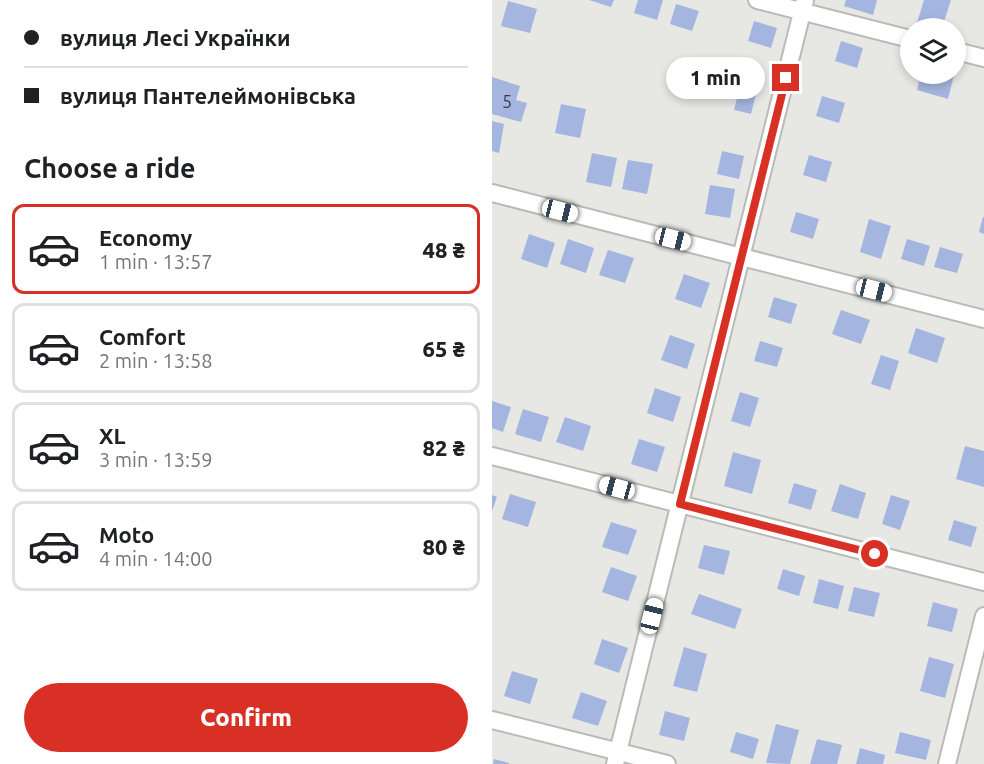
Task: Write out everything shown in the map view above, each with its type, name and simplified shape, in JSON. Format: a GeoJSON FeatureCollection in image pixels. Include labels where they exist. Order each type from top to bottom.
{"type":"FeatureCollection","features":[{"type":"Feature","properties":{"kind":"street"},"geometry":{"type":"LineString","coordinates":[[757,0],[804,6],[900,36]]}},
{"type":"Feature","properties":{"kind":"street"},"geometry":{"type":"LineString","coordinates":[[616,758],[804,6]]}},
{"type":"Feature","properties":{"kind":"street"},"geometry":{"type":"LineString","coordinates":[[966,54],[984,58]]}},
{"type":"Feature","properties":{"kind":"street"},"geometry":{"type":"LineString","coordinates":[[492,193],[984,318]]}},
{"type":"Feature","properties":{"kind":"street"},"geometry":{"type":"LineString","coordinates":[[492,456],[984,582]]}},
{"type":"Feature","properties":{"kind":"street"},"geometry":{"type":"LineString","coordinates":[[947,764],[984,616]]}},
{"type":"Feature","properties":{"kind":"street"},"geometry":{"type":"LineString","coordinates":[[492,720],[616,758],[667,764]]}},
{"type":"Feature","properties":{"kind":"building"},"geometry":{"type":"Polygon","coordinates":[[[589,0],[614,0],[611,7],[589,0]]]}},
{"type":"Feature","properties":{"kind":"building"},"geometry":{"type":"Polygon","coordinates":[[[638,0],[663,0],[657,20],[634,13],[638,0]]]}},
{"type":"Feature","properties":{"kind":"building"},"geometry":{"type":"Polygon","coordinates":[[[846,0],[877,0],[873,15],[844,6],[846,0]]]}},
{"type":"Feature","properties":{"kind":"building"},"geometry":{"type":"Polygon","coordinates":[[[924,0],[951,0],[945,18],[918,18],[924,0]]]}},
{"type":"Feature","properties":{"kind":"building"},"geometry":{"type":"Polygon","coordinates":[[[508,1],[537,9],[530,33],[501,26],[508,1]]]}},
{"type":"Feature","properties":{"kind":"building"},"geometry":{"type":"Polygon","coordinates":[[[676,4],[699,11],[692,31],[670,24],[676,4]]]}},
{"type":"Feature","properties":{"kind":"building"},"geometry":{"type":"Polygon","coordinates":[[[754,21],[777,28],[771,48],[748,41],[754,21]]]}},
{"type":"Feature","properties":{"kind":"building"},"geometry":{"type":"Polygon","coordinates":[[[841,41],[863,48],[857,68],[835,61],[841,41]]]}},
{"type":"Feature","properties":{"kind":"building"},"geometry":{"type":"Polygon","coordinates":[[[744,70],[761,74],[751,114],[734,110],[744,70]]]}},
{"type":"Feature","properties":{"kind":"building"},"geometry":{"type":"Polygon","coordinates":[[[492,77],[520,86],[516,100],[527,103],[521,122],[492,114],[492,77]]]}},
{"type":"Feature","properties":{"kind":"building"},"geometry":{"type":"Polygon","coordinates":[[[918,84],[952,84],[948,99],[917,90],[918,84]]]}},
{"type":"Feature","properties":{"kind":"building"},"geometry":{"type":"Polygon","coordinates":[[[822,96],[845,103],[839,123],[816,116],[822,96]]]}},
{"type":"Feature","properties":{"kind":"building"},"geometry":{"type":"Polygon","coordinates":[[[561,104],[586,109],[580,138],[555,133],[561,104]]]}},
{"type":"Feature","properties":{"kind":"building"},"geometry":{"type":"Polygon","coordinates":[[[492,121],[504,124],[499,153],[492,151],[492,121]]]}},
{"type":"Feature","properties":{"kind":"building"},"geometry":{"type":"Polygon","coordinates":[[[722,151],[744,156],[739,179],[717,174],[722,151]]]}},
{"type":"Feature","properties":{"kind":"building"},"geometry":{"type":"Polygon","coordinates":[[[592,153],[617,158],[611,187],[586,182],[592,153]]]}},
{"type":"Feature","properties":{"kind":"building"},"geometry":{"type":"Polygon","coordinates":[[[809,155],[832,162],[826,182],[803,175],[809,155]]]}},
{"type":"Feature","properties":{"kind":"building"},"geometry":{"type":"Polygon","coordinates":[[[628,160],[653,164],[647,194],[622,189],[628,160]]]}},
{"type":"Feature","properties":{"kind":"building"},"geometry":{"type":"Polygon","coordinates":[[[710,185],[735,189],[730,218],[705,214],[710,185]]]}},
{"type":"Feature","properties":{"kind":"building"},"geometry":{"type":"Polygon","coordinates":[[[796,212],[819,219],[813,239],[790,232],[796,212]]]}},
{"type":"Feature","properties":{"kind":"building"},"geometry":{"type":"Polygon","coordinates":[[[984,217],[984,234],[979,232],[984,217]]]}},
{"type":"Feature","properties":{"kind":"building"},"geometry":{"type":"Polygon","coordinates":[[[869,219],[891,226],[881,259],[860,252],[869,219]]]}},
{"type":"Feature","properties":{"kind":"building"},"geometry":{"type":"Polygon","coordinates":[[[529,234],[555,243],[547,268],[521,259],[529,234]]]}},
{"type":"Feature","properties":{"kind":"building"},"geometry":{"type":"Polygon","coordinates":[[[568,239],[594,248],[586,273],[560,264],[568,239]]]}},
{"type":"Feature","properties":{"kind":"building"},"geometry":{"type":"Polygon","coordinates":[[[907,239],[930,246],[924,266],[901,259],[907,239]]]}},
{"type":"Feature","properties":{"kind":"building"},"geometry":{"type":"Polygon","coordinates":[[[940,247],[963,254],[957,273],[934,267],[940,247]]]}},
{"type":"Feature","properties":{"kind":"building"},"geometry":{"type":"Polygon","coordinates":[[[608,250],[634,258],[625,283],[599,275],[608,250]]]}},
{"type":"Feature","properties":{"kind":"building"},"geometry":{"type":"Polygon","coordinates":[[[684,274],[710,283],[701,308],[675,299],[684,274]]]}},
{"type":"Feature","properties":{"kind":"building"},"geometry":{"type":"Polygon","coordinates":[[[774,297],[797,304],[791,324],[768,317],[774,297]]]}},
{"type":"Feature","properties":{"kind":"building"},"geometry":{"type":"Polygon","coordinates":[[[841,310],[870,320],[861,344],[832,334],[841,310]]]}},
{"type":"Feature","properties":{"kind":"building"},"geometry":{"type":"Polygon","coordinates":[[[916,328],[945,338],[937,363],[908,353],[916,328]]]}},
{"type":"Feature","properties":{"kind":"building"},"geometry":{"type":"Polygon","coordinates":[[[670,335],[695,344],[687,369],[661,360],[670,335]]]}},
{"type":"Feature","properties":{"kind":"building"},"geometry":{"type":"Polygon","coordinates":[[[760,341],[783,348],[777,367],[754,361],[760,341]]]}},
{"type":"Feature","properties":{"kind":"building"},"geometry":{"type":"Polygon","coordinates":[[[881,355],[899,361],[890,390],[871,384],[881,355]]]}},
{"type":"Feature","properties":{"kind":"building"},"geometry":{"type":"Polygon","coordinates":[[[655,388],[681,397],[673,422],[647,413],[655,388]]]}},
{"type":"Feature","properties":{"kind":"building"},"geometry":{"type":"Polygon","coordinates":[[[740,392],[759,398],[750,427],[731,421],[740,392]]]}},
{"type":"Feature","properties":{"kind":"building"},"geometry":{"type":"Polygon","coordinates":[[[492,401],[511,407],[503,432],[492,428],[492,401]]]}},
{"type":"Feature","properties":{"kind":"building"},"geometry":{"type":"Polygon","coordinates":[[[523,409],[549,417],[541,442],[515,434],[523,409]]]}},
{"type":"Feature","properties":{"kind":"building"},"geometry":{"type":"Polygon","coordinates":[[[565,417],[591,426],[583,451],[556,442],[565,417]]]}},
{"type":"Feature","properties":{"kind":"building"},"geometry":{"type":"Polygon","coordinates":[[[639,439],[665,447],[657,472],[631,464],[639,439]]]}},
{"type":"Feature","properties":{"kind":"building"},"geometry":{"type":"Polygon","coordinates":[[[965,446],[984,451],[984,487],[956,479],[965,446]]]}},
{"type":"Feature","properties":{"kind":"building"},"geometry":{"type":"Polygon","coordinates":[[[733,452],[761,460],[752,494],[724,486],[733,452]]]}},
{"type":"Feature","properties":{"kind":"building"},"geometry":{"type":"Polygon","coordinates":[[[794,483],[817,490],[811,510],[788,503],[794,483]]]}},
{"type":"Feature","properties":{"kind":"building"},"geometry":{"type":"Polygon","coordinates":[[[840,484],[866,493],[858,519],[831,511],[840,484]]]}},
{"type":"Feature","properties":{"kind":"building"},"geometry":{"type":"Polygon","coordinates":[[[510,494],[536,502],[528,527],[502,519],[510,494]]]}},
{"type":"Feature","properties":{"kind":"building"},"geometry":{"type":"Polygon","coordinates":[[[492,495],[497,497],[492,511],[492,495]]]}},
{"type":"Feature","properties":{"kind":"building"},"geometry":{"type":"Polygon","coordinates":[[[891,495],[910,501],[900,530],[882,524],[891,495]]]}},
{"type":"Feature","properties":{"kind":"building"},"geometry":{"type":"Polygon","coordinates":[[[954,520],[977,527],[971,547],[948,540],[954,520]]]}},
{"type":"Feature","properties":{"kind":"building"},"geometry":{"type":"Polygon","coordinates":[[[611,522],[637,530],[628,555],[602,547],[611,522]]]}},
{"type":"Feature","properties":{"kind":"building"},"geometry":{"type":"Polygon","coordinates":[[[704,545],[730,551],[724,575],[698,568],[704,545]]]}},
{"type":"Feature","properties":{"kind":"building"},"geometry":{"type":"Polygon","coordinates":[[[611,567],[637,576],[628,601],[602,592],[611,567]]]}},
{"type":"Feature","properties":{"kind":"building"},"geometry":{"type":"Polygon","coordinates":[[[783,569],[805,576],[799,596],[777,589],[783,569]]]}},
{"type":"Feature","properties":{"kind":"building"},"geometry":{"type":"Polygon","coordinates":[[[819,579],[844,586],[838,609],[813,603],[819,579]]]}},
{"type":"Feature","properties":{"kind":"building"},"geometry":{"type":"Polygon","coordinates":[[[854,587],[880,593],[874,617],[848,611],[854,587]]]}},
{"type":"Feature","properties":{"kind":"building"},"geometry":{"type":"Polygon","coordinates":[[[699,594],[742,609],[735,629],[691,614],[699,594]]]}},
{"type":"Feature","properties":{"kind":"building"},"geometry":{"type":"Polygon","coordinates":[[[933,602],[958,609],[952,632],[927,626],[933,602]]]}},
{"type":"Feature","properties":{"kind":"building"},"geometry":{"type":"Polygon","coordinates":[[[602,639],[628,648],[619,673],[594,664],[602,639]]]}},
{"type":"Feature","properties":{"kind":"building"},"geometry":{"type":"Polygon","coordinates":[[[684,647],[707,654],[697,692],[673,686],[684,647]]]}},
{"type":"Feature","properties":{"kind":"building"},"geometry":{"type":"Polygon","coordinates":[[[929,657],[954,664],[945,698],[920,691],[929,657]]]}},
{"type":"Feature","properties":{"kind":"building"},"geometry":{"type":"Polygon","coordinates":[[[512,671],[538,679],[530,704],[504,696],[512,671]]]}},
{"type":"Feature","properties":{"kind":"building"},"geometry":{"type":"Polygon","coordinates":[[[581,692],[607,701],[598,726],[572,718],[581,692]]]}},
{"type":"Feature","properties":{"kind":"building"},"geometry":{"type":"Polygon","coordinates":[[[665,711],[690,718],[684,741],[659,735],[665,711]]]}},
{"type":"Feature","properties":{"kind":"building"},"geometry":{"type":"Polygon","coordinates":[[[776,724],[799,730],[790,764],[766,763],[776,724]]]}},
{"type":"Feature","properties":{"kind":"building"},"geometry":{"type":"Polygon","coordinates":[[[736,732],[759,739],[753,759],[730,752],[736,732]]]}},
{"type":"Feature","properties":{"kind":"building"},"geometry":{"type":"Polygon","coordinates":[[[900,732],[931,740],[926,760],[895,753],[900,732]]]}},
{"type":"Feature","properties":{"kind":"building"},"geometry":{"type":"Polygon","coordinates":[[[817,739],[842,745],[837,764],[810,764],[817,739]]]}},
{"type":"Feature","properties":{"kind":"building"},"geometry":{"type":"Polygon","coordinates":[[[860,748],[885,755],[883,764],[856,764],[860,748]]]}},
{"type":"Feature","properties":{"kind":"building"},"geometry":{"type":"Polygon","coordinates":[[[494,759],[509,763],[509,764],[493,764],[494,759]]]}},
{"type":"Feature","properties":{"kind":"route"},"geometry":{"type":"LineString","coordinates":[[786,78],[680,504],[875,554]]}}]}
